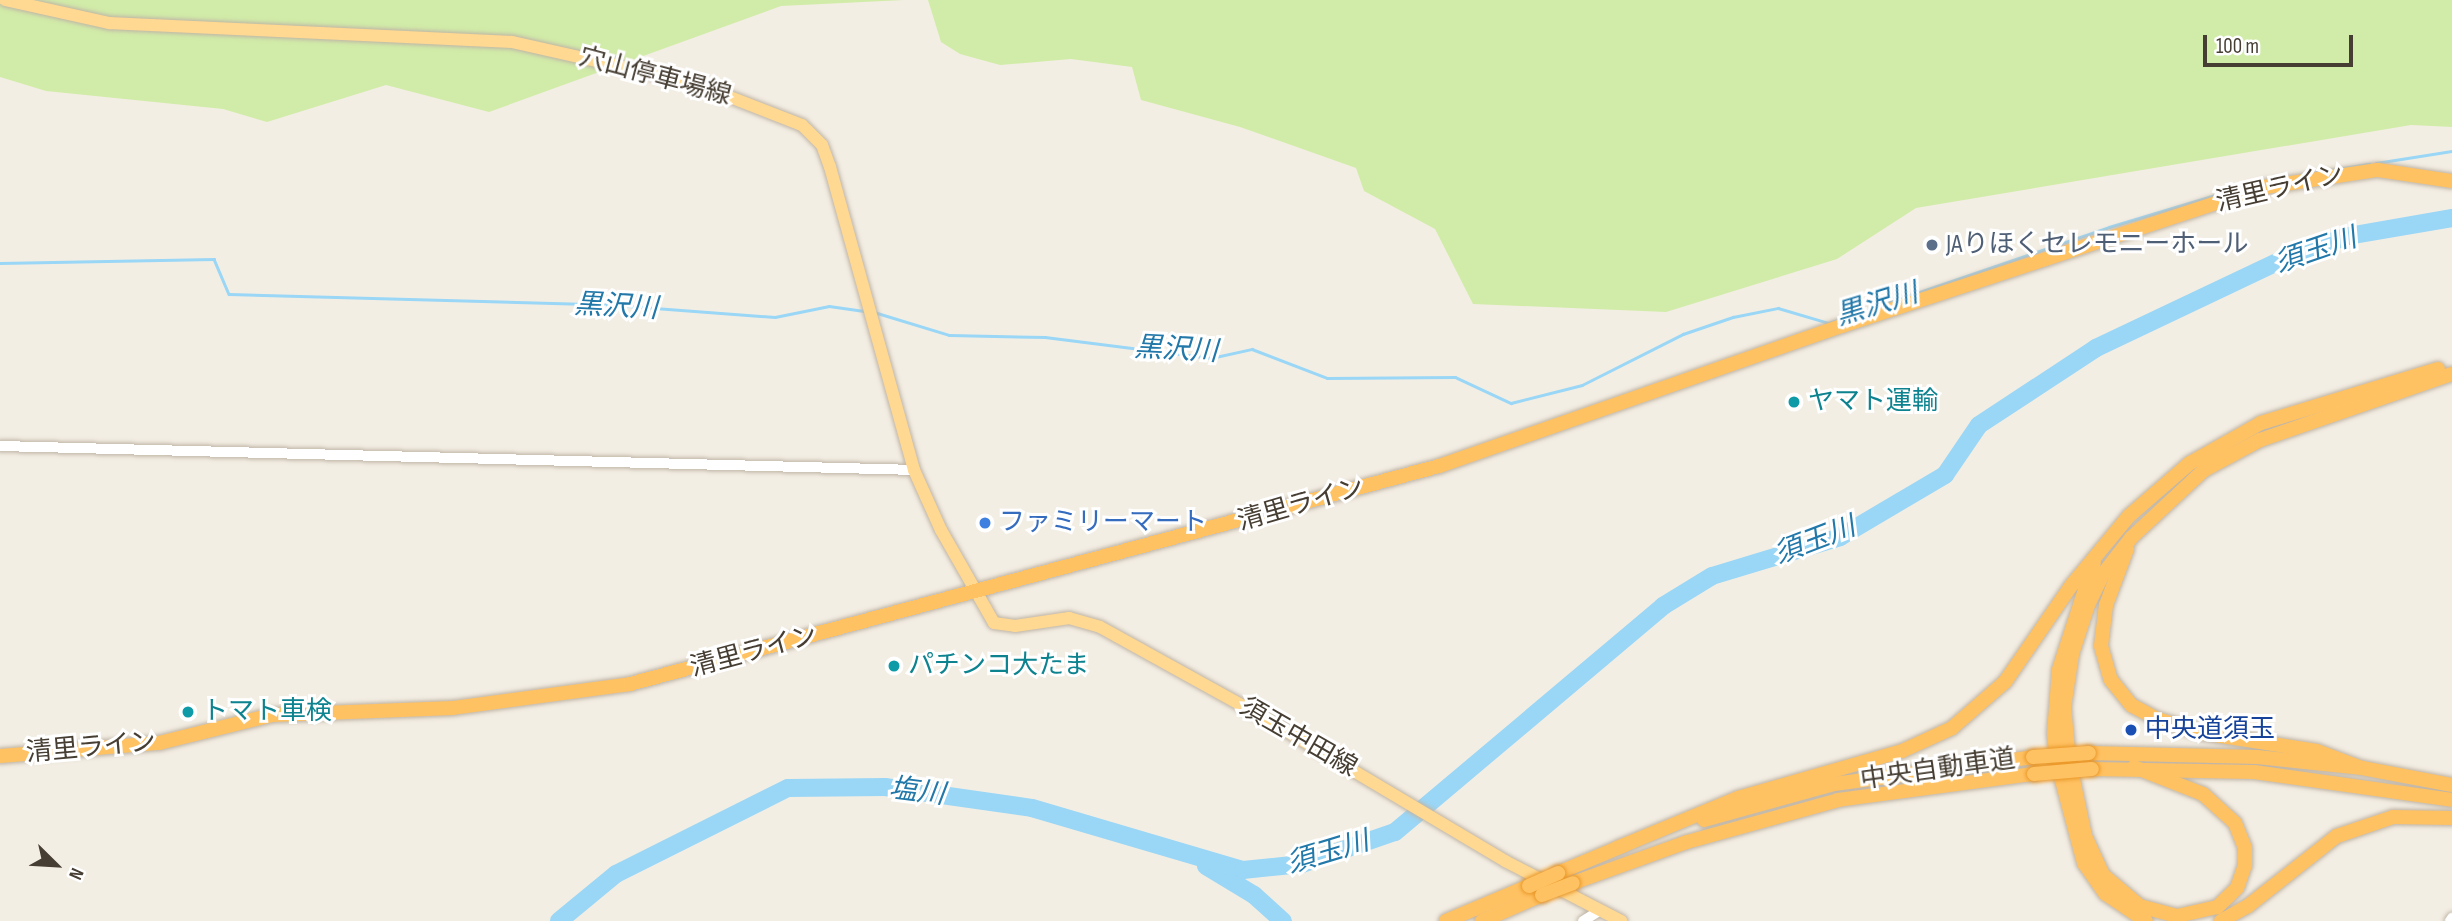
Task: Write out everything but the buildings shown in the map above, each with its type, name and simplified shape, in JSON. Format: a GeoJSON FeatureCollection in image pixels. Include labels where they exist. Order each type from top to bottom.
{"type":"FeatureCollection","features":[{"type":"Feature","properties":{"kind":"highway","name":"清里ライン"},"geometry":{"type":"LineString","coordinates":[[0,756],[159,743],[272,715],[453,708],[617,686],[1439,466],[1829,330],[2265,187],[2362,170],[2447,180]]}},
{"type":"Feature","properties":{"kind":"highway"},"geometry":{"type":"LineString","coordinates":[[2134,767],[2203,794],[2235,823],[2245,848],[2245,865],[2237,888],[2217,907],[2177,916],[2152,911],[2129,899],[2104,875],[2078,812],[2064,733],[2071,654],[2102,574],[2131,538],[2204,470],[2260,440],[2348,402],[2452,366]]}},
{"type":"Feature","properties":{"kind":"highway"},"geometry":{"type":"LineString","coordinates":[[1617,848],[1738,798],[1902,751],[1952,728],[2005,682],[2098,551],[2129,516],[2208,452],[2261,423],[2452,374]]}},
{"type":"Feature","properties":{"kind":"highway"},"geometry":{"type":"LineString","coordinates":[[2131,538],[2106,605],[2101,646],[2110,680],[2131,705],[2189,730],[2317,751],[2362,768]]}},
{"type":"Feature","properties":{"kind":"highway"},"geometry":{"type":"LineString","coordinates":[[2098,551],[2074,614],[2059,670],[2054,733],[2057,762],[2084,863],[2111,900],[2146,921]]}},
{"type":"Feature","properties":{"kind":"highway","name":"中央自動車道"},"geometry":{"type":"LineString","coordinates":[[1446,921],[1617,848],[1834,784],[2033,757],[2089,753],[2245,756],[2362,768],[2452,785]]}},
{"type":"Feature","properties":{"kind":"highway","name":"中央自動車道"},"geometry":{"type":"LineString","coordinates":[[1482,921],[1542,895],[1675,846],[1826,803],[1914,787],[2134,767],[2254,772],[2452,800]]}},
{"type":"Feature","properties":{"kind":"highway"},"geometry":{"type":"LineString","coordinates":[[2221,921],[2248,906],[2337,836],[2393,817],[2452,818]]}},
{"type":"Feature","properties":{"kind":"main road","name":"穴山停車場線"},"geometry":{"type":"LineString","coordinates":[[5,0],[109,23],[512,42],[694,83],[802,125],[822,145],[830,167],[914,470],[976,592]]}},
{"type":"Feature","properties":{"kind":"main road","name":"須玉中田線"},"geometry":{"type":"LineString","coordinates":[[976,592],[994,623],[1014,626],[1069,618],[1100,627],[1256,713],[1462,835],[1621,921]]}},
{"type":"Feature","properties":{"kind":"street"},"geometry":{"type":"LineString","coordinates":[[0,446],[914,470]]}},
{"type":"Feature","properties":{"kind":"street"},"geometry":{"type":"LineString","coordinates":[[1583,921],[1599,911]]}},
{"type":"Feature","properties":{"kind":"green space"},"geometry":{"type":"Polygon","coordinates":[[[0,0],[904,0],[781,6],[489,112],[386,85],[267,122],[223,109],[46,91],[0,77],[0,0]]]}},
{"type":"Feature","properties":{"kind":"green space"},"geometry":{"type":"Polygon","coordinates":[[[928,0],[2452,0],[2452,127],[2411,125],[1916,208],[1837,259],[1666,312],[1473,304],[1435,229],[1364,191],[1356,168],[1240,127],[1141,100],[1132,67],[1071,59],[1000,65],[960,54],[941,42],[928,0]]]}},
{"type":"Feature","properties":{"kind":"waterway","name":"黒沢川"},"geometry":{"type":"LineString","coordinates":[[2376,163],[2452,151]]}},
{"type":"Feature","properties":{"kind":"waterway","name":"黒沢川"},"geometry":{"type":"LineString","coordinates":[[2300,175],[2369,164]]}},
{"type":"Feature","properties":{"kind":"waterway","name":"黒沢川"},"geometry":{"type":"LineString","coordinates":[[874,312],[949,335],[1045,337],[1211,358],[1252,349],[1327,378],[1455,377],[1511,403],[1582,385],[1683,334],[1733,317],[1778,308],[1829,323],[2109,227],[2239,188]]}},
{"type":"Feature","properties":{"kind":"waterway","name":"須玉川"},"geometry":{"type":"LineString","coordinates":[[559,921],[616,874],[788,788],[885,787],[1032,808],[1243,870],[1302,864],[1395,832],[1663,606],[1712,576],[1840,537],[1945,475],[1979,425],[2096,348],[2281,260],[2348,236],[2452,218]]}},
{"type":"Feature","properties":{"kind":"waterway","name":"黒沢川"},"geometry":{"type":"LineString","coordinates":[[0,263],[214,259],[229,294],[615,305],[775,317],[829,306],[864,311]]}},
{"type":"Feature","properties":{"kind":"waterway","name":"塩川"},"geometry":{"type":"LineString","coordinates":[[1206,866],[1254,895],[1283,921]]}},
{"type":"Feature","properties":{"kind":"place","name":"JAりほくセレモニーホール"},"geometry":{"type":"Point","coordinates":[1932,245]}},
{"type":"Feature","properties":{"kind":"place","name":"ヤマト運輸"},"geometry":{"type":"Point","coordinates":[1794,402]}},
{"type":"Feature","properties":{"kind":"place","name":"ファミリーマート"},"geometry":{"type":"Point","coordinates":[985,523]}},
{"type":"Feature","properties":{"kind":"place","name":"パチンコ大たま"},"geometry":{"type":"Point","coordinates":[894,666]}},
{"type":"Feature","properties":{"kind":"place","name":"トマト車検"},"geometry":{"type":"Point","coordinates":[188,712]}},
{"type":"Feature","properties":{"kind":"place","name":"中央道須玉"},"geometry":{"type":"Point","coordinates":[2131,730]}}]}
